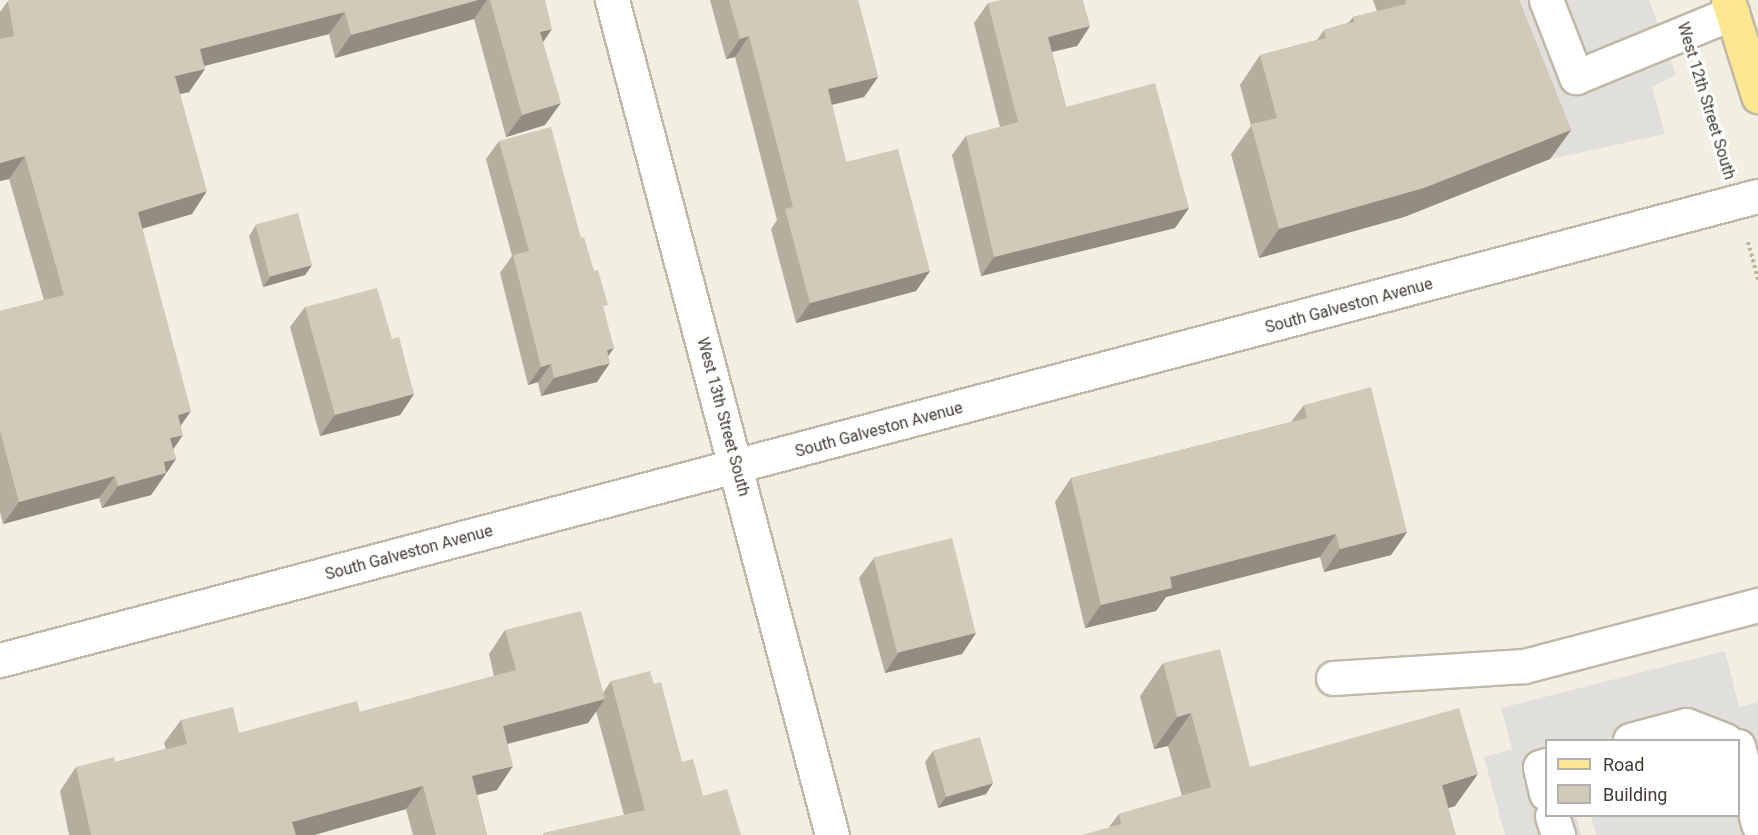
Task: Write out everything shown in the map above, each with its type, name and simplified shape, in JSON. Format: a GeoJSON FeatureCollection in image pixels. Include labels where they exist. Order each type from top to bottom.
{"type":"FeatureCollection","features":[{"type":"Feature","properties":{"kind":"main road"},"geometry":{"type":"LineString","coordinates":[[1730,6],[1758,96]]}},
{"type":"Feature","properties":{"kind":"street","name":"West 13th Street South"},"geometry":{"type":"LineString","coordinates":[[612,0],[832,835]]}},
{"type":"Feature","properties":{"kind":"street"},"geometry":{"type":"LineString","coordinates":[[1546,0],[1576,77],[1685,32],[1730,6]]}},
{"type":"Feature","properties":{"kind":"street","name":"South Galveston Avenue"},"geometry":{"type":"LineString","coordinates":[[0,660],[737,468],[1748,199]]}},
{"type":"Feature","properties":{"kind":"street"},"geometry":{"type":"LineString","coordinates":[[1333,678],[1524,666],[1758,605]]}},
{"type":"Feature","properties":{"kind":"street"},"geometry":{"type":"LineString","coordinates":[[1637,739],[1686,725],[1720,739]]}},
{"type":"Feature","properties":{"kind":"street"},"geometry":{"type":"LineString","coordinates":[[1740,754],[1758,824]]}},
{"type":"Feature","properties":{"kind":"street"},"geometry":{"type":"LineString","coordinates":[[1545,765],[1539,766],[1545,789]]}},
{"type":"Feature","properties":{"kind":"street"},"geometry":{"type":"LineString","coordinates":[[1552,817],[1558,835]]}},
{"type":"Feature","properties":{"kind":"path","name":"West 12th Street South"},"geometry":{"type":"LineString","coordinates":[[1685,32],[1748,199]]}},
{"type":"Feature","properties":{"kind":"shaded area"},"geometry":{"type":"Polygon","coordinates":[[[1487,0],[1649,0],[1676,75],[1652,87],[1665,134],[1550,159],[1487,0]]]}},
{"type":"Feature","properties":{"kind":"shaded area"},"geometry":{"type":"Polygon","coordinates":[[[1725,651],[1739,707],[1758,702],[1758,835],[1596,835],[1591,817],[1740,817],[1740,739],[1545,739],[1545,817],[1576,817],[1581,835],[1505,835],[1484,757],[1512,749],[1501,708],[1725,651]]]}},
{"type":"Feature","properties":{"kind":"building"},"geometry":{"type":"Polygon","coordinates":[[[478,0],[351,35],[345,12],[200,49],[205,69],[175,76],[207,191],[138,212],[191,411],[178,415],[183,435],[170,438],[176,459],[164,462],[166,473],[118,486],[115,476],[19,502],[0,431],[0,311],[64,295],[25,156],[0,163],[0,39],[14,36],[8,1],[478,0]]]}},
{"type":"Feature","properties":{"kind":"building"},"geometry":{"type":"Polygon","coordinates":[[[490,0],[545,0],[552,29],[540,32],[561,103],[522,115],[490,0]]]}},
{"type":"Feature","properties":{"kind":"building"},"geometry":{"type":"Polygon","coordinates":[[[729,0],[858,0],[878,77],[828,89],[846,162],[898,149],[930,271],[810,303],[785,209],[793,207],[749,36],[740,39],[729,0]]]}},
{"type":"Feature","properties":{"kind":"building"},"geometry":{"type":"Polygon","coordinates":[[[1001,0],[1083,0],[1090,26],[1048,37],[1066,107],[1155,83],[1189,208],[994,257],[966,136],[1018,122],[988,3],[1001,0]]]}},
{"type":"Feature","properties":{"kind":"building"},"geometry":{"type":"Polygon","coordinates":[[[1405,0],[1519,0],[1571,130],[1424,188],[1279,229],[1251,124],[1277,118],[1260,55],[1326,38],[1324,30],[1354,22],[1353,17],[1406,4],[1405,0]]]}},
{"type":"Feature","properties":{"kind":"building"},"geometry":{"type":"Polygon","coordinates":[[[551,127],[581,238],[584,237],[594,271],[598,270],[608,305],[603,306],[614,348],[607,350],[610,363],[554,378],[551,364],[541,367],[513,255],[529,251],[499,141],[551,127]]]}},
{"type":"Feature","properties":{"kind":"building"},"geometry":{"type":"Polygon","coordinates":[[[298,213],[312,265],[269,277],[255,224],[298,213]]]}},
{"type":"Feature","properties":{"kind":"building"},"geometry":{"type":"Polygon","coordinates":[[[377,288],[392,339],[399,337],[414,394],[335,415],[305,307],[377,288]]]}},
{"type":"Feature","properties":{"kind":"building"},"geometry":{"type":"Polygon","coordinates":[[[1371,387],[1407,532],[1340,549],[1336,534],[1170,577],[1172,588],[1101,605],[1071,478],[1307,418],[1304,405],[1371,387]]]}},
{"type":"Feature","properties":{"kind":"building"},"geometry":{"type":"Polygon","coordinates":[[[952,538],[976,633],[897,653],[873,558],[952,538]]]}},
{"type":"Feature","properties":{"kind":"building"},"geometry":{"type":"Polygon","coordinates":[[[581,611],[605,699],[503,726],[513,766],[472,776],[487,835],[436,835],[423,786],[292,822],[296,835],[91,835],[76,767],[114,757],[115,762],[187,744],[181,720],[233,707],[239,733],[357,701],[360,712],[516,670],[505,630],[581,611]]]}},
{"type":"Feature","properties":{"kind":"building"},"geometry":{"type":"Polygon","coordinates":[[[1220,649],[1250,767],[1459,708],[1478,774],[1442,785],[1456,835],[1082,835],[1121,824],[1119,814],[1211,787],[1191,713],[1177,717],[1163,663],[1220,649]]]}},
{"type":"Feature","properties":{"kind":"building"},"geometry":{"type":"Polygon","coordinates":[[[650,671],[654,684],[661,682],[682,762],[693,759],[703,796],[727,789],[741,835],[545,835],[544,833],[645,810],[611,681],[650,671]]]}},
{"type":"Feature","properties":{"kind":"building"},"geometry":{"type":"Polygon","coordinates":[[[980,737],[993,783],[946,797],[933,751],[980,737]]]}}]}
